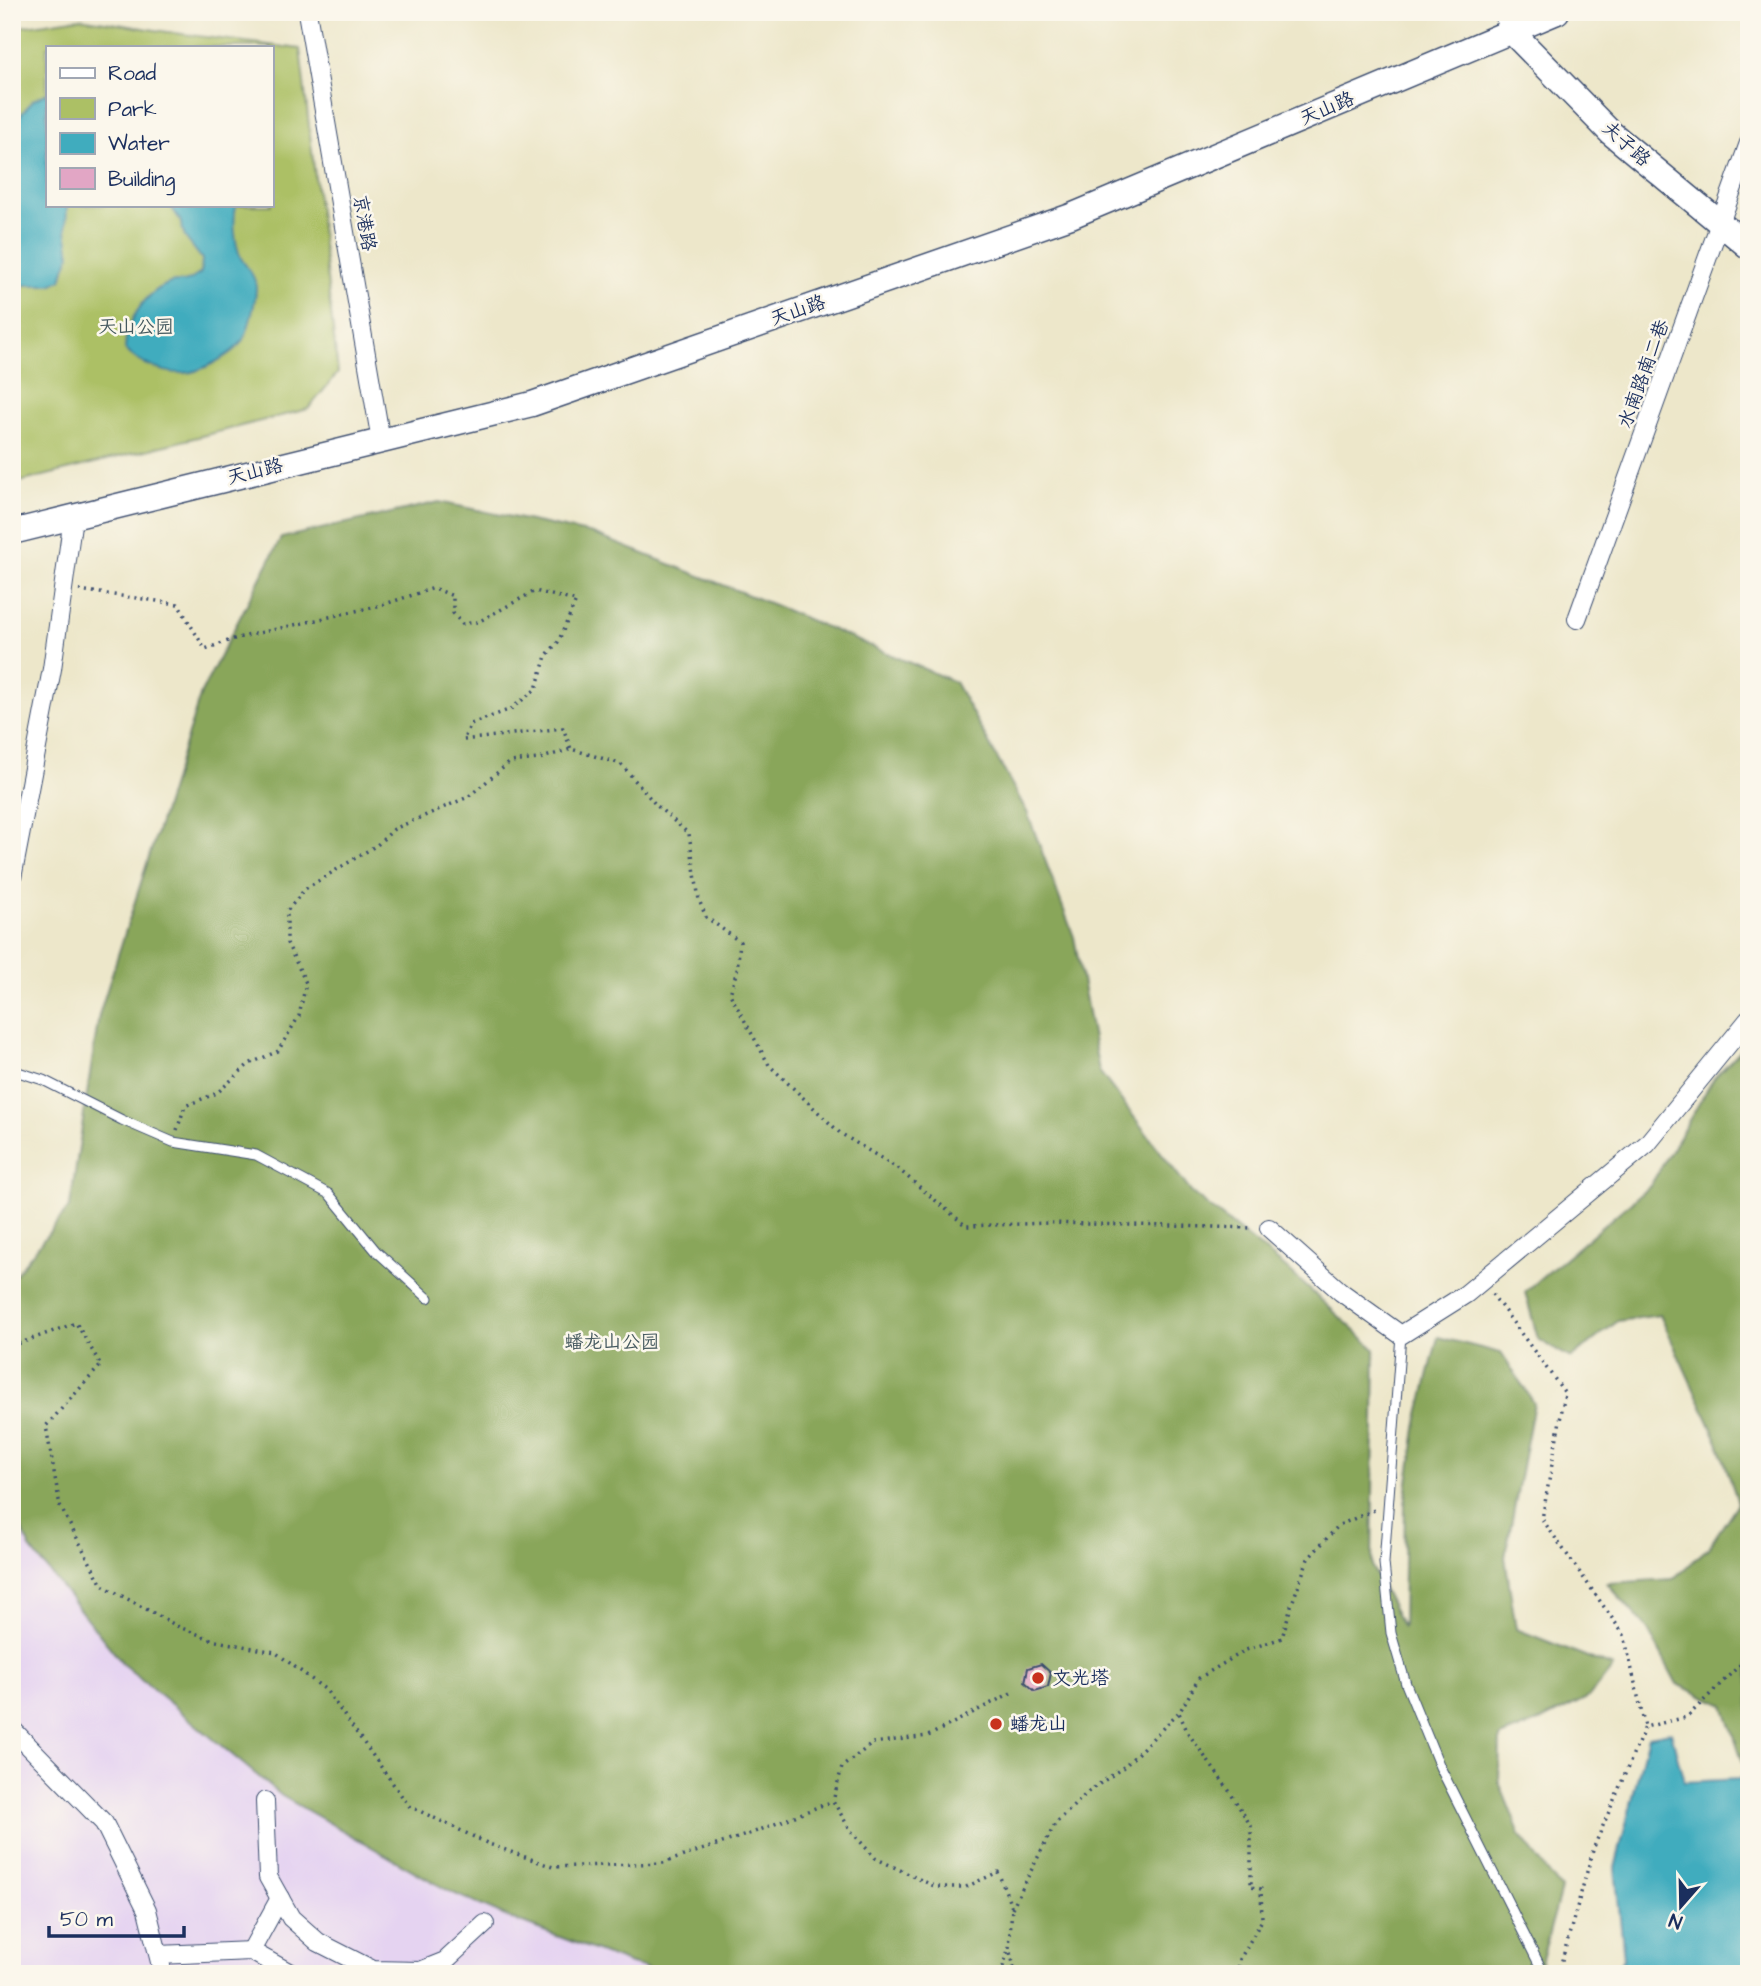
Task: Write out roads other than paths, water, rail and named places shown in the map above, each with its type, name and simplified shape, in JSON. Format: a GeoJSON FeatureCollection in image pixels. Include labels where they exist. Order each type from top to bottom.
{"type":"FeatureCollection","features":[{"type":"Feature","properties":{"kind":"street","name":"京港路"},"geometry":{"type":"LineString","coordinates":[[307,12],[380,441]]}},
{"type":"Feature","properties":{"kind":"street","name":"天山路"},"geometry":{"type":"LineString","coordinates":[[12,532],[532,404],[1071,216],[1507,22],[1557,12]]}},
{"type":"Feature","properties":{"kind":"street","name":"夫子路"},"geometry":{"type":"LineString","coordinates":[[1507,22],[1611,133],[1749,247]]}},
{"type":"Feature","properties":{"kind":"street","name":"水南路南二巷"},"geometry":{"type":"LineString","coordinates":[[1577,619],[1749,143]]}},
{"type":"Feature","properties":{"kind":"street"},"geometry":{"type":"LineString","coordinates":[[12,878],[52,668],[73,517]]}},
{"type":"Feature","properties":{"kind":"street"},"geometry":{"type":"LineString","coordinates":[[1269,1228],[1341,1292],[1401,1335],[1466,1294],[1647,1144],[1749,1019]]}},
{"type":"Feature","properties":{"kind":"street"},"geometry":{"type":"LineString","coordinates":[[12,1729],[104,1823],[147,1910],[163,1974]]}},
{"type":"Feature","properties":{"kind":"street"},"geometry":{"type":"LineString","coordinates":[[265,1801],[268,1877],[291,1918],[318,1942],[373,1970],[423,1972],[446,1961],[485,1924]]}},
{"type":"Feature","properties":{"kind":"street"},"geometry":{"type":"LineString","coordinates":[[251,1951],[280,1898]]}},
{"type":"Feature","properties":{"kind":"street"},"geometry":{"type":"LineString","coordinates":[[159,1955],[251,1951],[292,1974]]}},
{"type":"Feature","properties":{"kind":"lane"},"geometry":{"type":"LineString","coordinates":[[12,1070],[43,1080],[173,1142],[256,1155],[330,1194],[376,1251],[428,1298]]}},
{"type":"Feature","properties":{"kind":"lane"},"geometry":{"type":"LineString","coordinates":[[1401,1335],[1384,1563],[1391,1633],[1406,1684],[1440,1767],[1544,1974]]}},
{"type":"Feature","properties":{"kind":"water"},"geometry":{"type":"Polygon","coordinates":[[[46,94],[46,206],[67,206],[66,230],[70,255],[61,280],[51,285],[12,285],[12,125],[33,100],[46,94]]]}},
{"type":"Feature","properties":{"kind":"water"},"geometry":{"type":"Polygon","coordinates":[[[171,206],[236,206],[234,225],[237,245],[256,287],[251,317],[240,344],[214,363],[183,373],[151,367],[125,349],[133,319],[152,293],[172,282],[183,282],[201,273],[202,259],[185,237],[180,220],[171,206]]]}},
{"type":"Feature","properties":{"kind":"water"},"geometry":{"type":"Polygon","coordinates":[[[1671,1732],[1684,1782],[1740,1779],[1749,1771],[1749,1974],[1613,1974],[1624,1958],[1615,1868],[1648,1736],[1671,1732]]]}},
{"type":"Feature","properties":{"kind":"place","name":"文光塔"},"geometry":{"type":"Point","coordinates":[1038,1678]}},
{"type":"Feature","properties":{"kind":"place","name":"蟠龙山"},"geometry":{"type":"Point","coordinates":[996,1724]}},
{"type":"Feature","properties":{"kind":"park label","name":"天山公园"},"geometry":{"type":"Point","coordinates":[136,327]}},
{"type":"Feature","properties":{"kind":"park label","name":"蟠龙山公园"},"geometry":{"type":"Point","coordinates":[612,1342]}}]}
